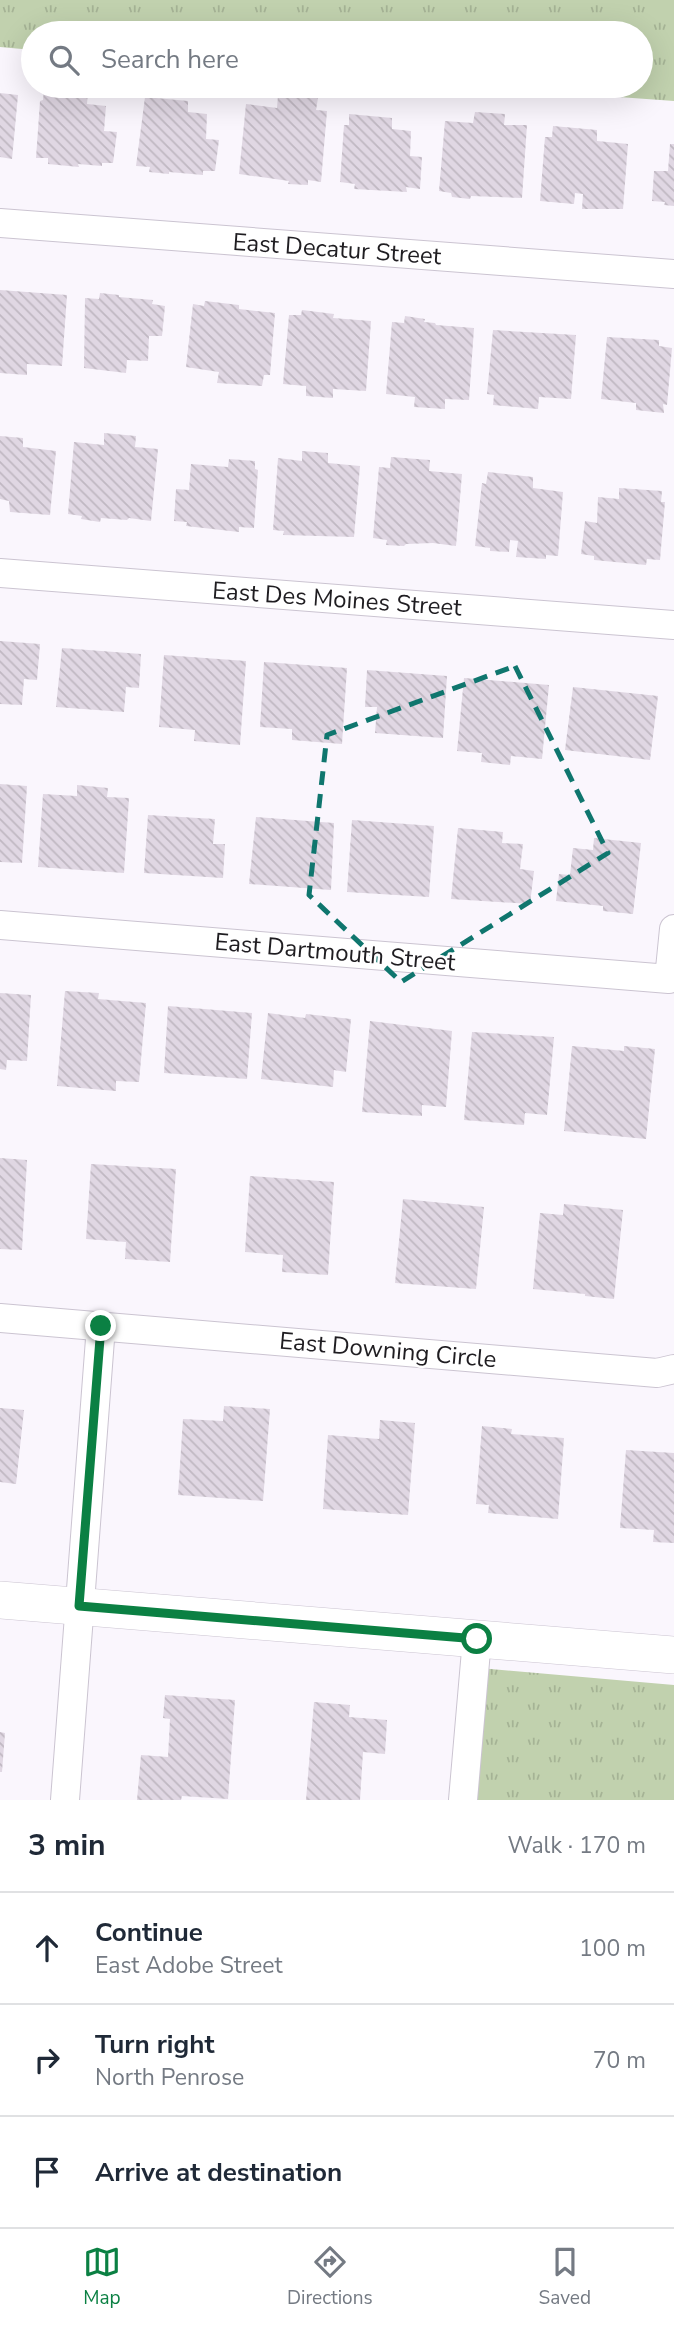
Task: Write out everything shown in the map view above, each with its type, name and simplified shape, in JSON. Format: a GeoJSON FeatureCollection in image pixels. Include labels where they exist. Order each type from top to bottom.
{"type":"FeatureCollection","features":[{"type":"Feature","properties":{"kind":"street","name":"East Decatur Street"},"geometry":{"type":"LineString","coordinates":[[0,223],[674,274]]}},
{"type":"Feature","properties":{"kind":"street","name":"East Des Moines Street"},"geometry":{"type":"LineString","coordinates":[[0,573],[674,625]]}},
{"type":"Feature","properties":{"kind":"street","name":"East Dartmouth Street"},"geometry":{"type":"LineString","coordinates":[[0,925],[669,979],[674,929]]}},
{"type":"Feature","properties":{"kind":"street","name":"East Downing Circle"},"geometry":{"type":"LineString","coordinates":[[0,1318],[657,1373],[674,1369]]}},
{"type":"Feature","properties":{"kind":"street"},"geometry":{"type":"LineString","coordinates":[[65,1800],[101,1326]]}},
{"type":"Feature","properties":{"kind":"street"},"geometry":{"type":"LineString","coordinates":[[0,1600],[674,1655]]}},
{"type":"Feature","properties":{"kind":"street"},"geometry":{"type":"LineString","coordinates":[[463,1800],[477,1639]]}},
{"type":"Feature","properties":{"kind":"highlighted area"},"geometry":{"type":"Polygon","coordinates":[[[515,666],[608,853],[401,982],[309,895],[327,735],[515,666]]]}},
{"type":"Feature","properties":{"kind":"green space"},"geometry":{"type":"Polygon","coordinates":[[[0,0],[674,0],[674,101],[633,98],[653,98],[653,21],[21,21],[21,49],[0,47],[0,0]]]}},
{"type":"Feature","properties":{"kind":"green space"},"geometry":{"type":"Polygon","coordinates":[[[480,1668],[674,1685],[674,1800],[469,1800],[480,1668]]]}},
{"type":"Feature","properties":{"kind":"building"},"geometry":{"type":"Polygon","coordinates":[[[0,93],[18,95],[12,159],[0,157],[0,93]]]}},
{"type":"Feature","properties":{"kind":"building"},"geometry":{"type":"Polygon","coordinates":[[[88,98],[87,104],[106,106],[104,131],[117,132],[113,163],[102,163],[102,166],[78,164],[79,167],[48,164],[48,158],[36,158],[40,101],[88,98]]]}},
{"type":"Feature","properties":{"kind":"building"},"geometry":{"type":"Polygon","coordinates":[[[145,98],[188,101],[188,112],[207,114],[206,139],[219,140],[215,171],[203,171],[203,175],[169,174],[149,172],[150,167],[136,166],[145,98]]]}},
{"type":"Feature","properties":{"kind":"building"},"geometry":{"type":"Polygon","coordinates":[[[278,98],[318,98],[316,110],[327,111],[321,182],[308,180],[308,185],[288,184],[289,181],[239,174],[246,104],[277,108],[278,98]]]}},
{"type":"Feature","properties":{"kind":"building"},"geometry":{"type":"Polygon","coordinates":[[[475,112],[505,114],[504,125],[527,125],[522,198],[471,196],[470,199],[452,197],[451,193],[439,191],[445,121],[473,123],[475,112]]]}},
{"type":"Feature","properties":{"kind":"building"},"geometry":{"type":"Polygon","coordinates":[[[349,114],[392,118],[392,129],[411,131],[410,156],[422,157],[420,189],[406,187],[407,192],[354,189],[355,184],[340,182],[344,125],[349,125],[349,114]]]}},
{"type":"Feature","properties":{"kind":"building"},"geometry":{"type":"Polygon","coordinates":[[[553,126],[597,130],[597,141],[628,144],[623,209],[582,209],[583,194],[575,193],[574,204],[540,201],[545,137],[552,137],[553,126]]]}},
{"type":"Feature","properties":{"kind":"building"},"geometry":{"type":"Polygon","coordinates":[[[670,144],[674,144],[674,206],[652,201],[654,171],[668,171],[670,144]]]}},
{"type":"Feature","properties":{"kind":"building"},"geometry":{"type":"Polygon","coordinates":[[[0,290],[67,295],[62,366],[27,364],[27,375],[0,373],[0,290]]]}},
{"type":"Feature","properties":{"kind":"building"},"geometry":{"type":"Polygon","coordinates":[[[100,293],[153,300],[152,304],[165,306],[162,336],[149,336],[148,361],[127,360],[126,373],[84,368],[85,298],[99,299],[100,293]]]}},
{"type":"Feature","properties":{"kind":"building"},"geometry":{"type":"Polygon","coordinates":[[[205,301],[239,305],[239,309],[275,313],[270,375],[264,375],[262,386],[217,383],[219,372],[186,367],[193,304],[204,306],[205,301]]]}},
{"type":"Feature","properties":{"kind":"building"},"geometry":{"type":"Polygon","coordinates":[[[302,310],[334,314],[333,318],[371,321],[366,391],[333,389],[333,398],[306,396],[306,386],[283,384],[289,315],[301,315],[302,310]]]}},
{"type":"Feature","properties":{"kind":"building"},"geometry":{"type":"Polygon","coordinates":[[[405,316],[425,319],[424,322],[436,325],[474,328],[469,400],[445,399],[445,409],[414,407],[415,397],[386,394],[392,322],[404,323],[405,316]]]}},
{"type":"Feature","properties":{"kind":"building"},"geometry":{"type":"Polygon","coordinates":[[[493,330],[576,335],[571,399],[539,397],[538,409],[493,405],[494,395],[487,394],[493,330]]]}},
{"type":"Feature","properties":{"kind":"building"},"geometry":{"type":"Polygon","coordinates":[[[607,337],[659,340],[659,346],[672,348],[664,413],[636,410],[636,403],[601,399],[607,337]]]}},
{"type":"Feature","properties":{"kind":"building"},"geometry":{"type":"Polygon","coordinates":[[[104,433],[136,436],[135,447],[158,449],[151,521],[101,518],[100,522],[68,514],[74,442],[104,445],[104,433]]]}},
{"type":"Feature","properties":{"kind":"building"},"geometry":{"type":"Polygon","coordinates":[[[0,436],[23,438],[23,447],[56,451],[50,515],[10,512],[9,501],[0,499],[0,436]]]}},
{"type":"Feature","properties":{"kind":"building"},"geometry":{"type":"Polygon","coordinates":[[[302,451],[328,453],[328,463],[360,466],[354,537],[283,535],[284,531],[273,530],[278,458],[302,461],[302,451]]]}},
{"type":"Feature","properties":{"kind":"building"},"geometry":{"type":"Polygon","coordinates":[[[391,457],[430,460],[429,471],[462,474],[456,546],[433,543],[386,545],[387,540],[373,538],[379,467],[390,468],[391,457]]]}},
{"type":"Feature","properties":{"kind":"building"},"geometry":{"type":"Polygon","coordinates":[[[229,459],[255,461],[255,469],[258,470],[254,528],[239,527],[239,532],[186,526],[187,522],[174,521],[176,489],[189,490],[191,464],[228,467],[229,459]]]}},
{"type":"Feature","properties":{"kind":"building"},"geometry":{"type":"Polygon","coordinates":[[[488,472],[533,477],[533,488],[563,492],[558,556],[546,555],[546,559],[516,557],[518,541],[510,540],[509,552],[490,551],[490,548],[475,546],[482,483],[486,484],[488,472]]]}},
{"type":"Feature","properties":{"kind":"building"},"geometry":{"type":"Polygon","coordinates":[[[619,488],[662,491],[661,502],[665,502],[660,560],[647,559],[646,565],[594,560],[594,556],[581,554],[585,521],[597,523],[598,497],[619,499],[619,488]]]}},
{"type":"Feature","properties":{"kind":"building"},"geometry":{"type":"Polygon","coordinates":[[[0,641],[40,644],[37,680],[24,679],[22,705],[0,704],[0,641]]]}},
{"type":"Feature","properties":{"kind":"building"},"geometry":{"type":"Polygon","coordinates":[[[62,648],[141,654],[139,688],[126,687],[124,712],[56,707],[62,648]]]}},
{"type":"Feature","properties":{"kind":"building"},"geometry":{"type":"Polygon","coordinates":[[[164,655],[246,661],[240,745],[194,741],[195,730],[159,727],[164,655]]]}},
{"type":"Feature","properties":{"kind":"building"},"geometry":{"type":"Polygon","coordinates":[[[264,662],[347,668],[342,744],[292,740],[292,729],[260,727],[264,662]]]}},
{"type":"Feature","properties":{"kind":"building"},"geometry":{"type":"Polygon","coordinates":[[[367,670],[447,676],[443,738],[375,733],[377,707],[365,707],[367,670]]]}},
{"type":"Feature","properties":{"kind":"building"},"geometry":{"type":"Polygon","coordinates":[[[464,678],[549,685],[542,759],[511,756],[510,765],[481,762],[482,753],[457,751],[464,678]]]}},
{"type":"Feature","properties":{"kind":"building"},"geometry":{"type":"Polygon","coordinates":[[[573,687],[658,696],[650,760],[565,750],[573,687]]]}},
{"type":"Feature","properties":{"kind":"building"},"geometry":{"type":"Polygon","coordinates":[[[0,784],[27,786],[22,863],[0,862],[0,784]]]}},
{"type":"Feature","properties":{"kind":"building"},"geometry":{"type":"Polygon","coordinates":[[[77,785],[108,788],[107,797],[129,798],[124,873],[38,867],[43,794],[77,796],[77,785]]]}},
{"type":"Feature","properties":{"kind":"building"},"geometry":{"type":"Polygon","coordinates":[[[148,815],[215,819],[213,844],[225,844],[223,878],[144,873],[148,815]]]}},
{"type":"Feature","properties":{"kind":"building"},"geometry":{"type":"Polygon","coordinates":[[[256,817],[334,823],[331,890],[249,884],[256,817]]]}},
{"type":"Feature","properties":{"kind":"building"},"geometry":{"type":"Polygon","coordinates":[[[352,820],[434,826],[429,897],[347,892],[352,820]]]}},
{"type":"Feature","properties":{"kind":"building"},"geometry":{"type":"Polygon","coordinates":[[[458,828],[503,832],[502,843],[523,844],[520,869],[534,871],[530,904],[451,899],[458,828]]]}},
{"type":"Feature","properties":{"kind":"building"},"geometry":{"type":"Polygon","coordinates":[[[594,838],[641,843],[633,914],[603,911],[603,906],[556,901],[559,874],[570,875],[573,848],[593,850],[594,838]]]}},
{"type":"Feature","properties":{"kind":"building"},"geometry":{"type":"Polygon","coordinates":[[[65,991],[99,993],[98,999],[146,1003],[139,1082],[116,1081],[116,1091],[57,1086],[65,991]]]}},
{"type":"Feature","properties":{"kind":"building"},"geometry":{"type":"Polygon","coordinates":[[[0,993],[31,995],[27,1061],[7,1060],[6,1070],[0,1069],[0,993]]]}},
{"type":"Feature","properties":{"kind":"building"},"geometry":{"type":"Polygon","coordinates":[[[168,1006],[252,1013],[247,1079],[164,1073],[168,1006]]]}},
{"type":"Feature","properties":{"kind":"building"},"geometry":{"type":"Polygon","coordinates":[[[268,1013],[305,1018],[306,1014],[351,1019],[346,1072],[334,1070],[333,1087],[261,1079],[268,1013]]]}},
{"type":"Feature","properties":{"kind":"building"},"geometry":{"type":"Polygon","coordinates":[[[370,1021],[452,1031],[446,1107],[422,1105],[422,1116],[362,1112],[370,1021]]]}},
{"type":"Feature","properties":{"kind":"building"},"geometry":{"type":"Polygon","coordinates":[[[472,1032],[554,1037],[547,1115],[525,1113],[524,1125],[464,1120],[472,1032]]]}},
{"type":"Feature","properties":{"kind":"building"},"geometry":{"type":"Polygon","coordinates":[[[572,1046],[624,1051],[624,1046],[655,1049],[646,1139],[564,1131],[572,1046]]]}},
{"type":"Feature","properties":{"kind":"building"},"geometry":{"type":"Polygon","coordinates":[[[0,1158],[27,1160],[22,1250],[0,1249],[0,1158]]]}},
{"type":"Feature","properties":{"kind":"building"},"geometry":{"type":"Polygon","coordinates":[[[91,1164],[176,1169],[170,1262],[125,1259],[126,1242],[86,1239],[91,1164]]]}},
{"type":"Feature","properties":{"kind":"building"},"geometry":{"type":"Polygon","coordinates":[[[250,1176],[334,1182],[328,1275],[282,1272],[283,1255],[245,1252],[250,1176]]]}},
{"type":"Feature","properties":{"kind":"building"},"geometry":{"type":"Polygon","coordinates":[[[403,1199],[484,1207],[476,1289],[395,1283],[403,1199]]]}},
{"type":"Feature","properties":{"kind":"building"},"geometry":{"type":"Polygon","coordinates":[[[564,1204],[623,1210],[614,1299],[533,1289],[540,1213],[563,1215],[564,1204]]]}},
{"type":"Feature","properties":{"kind":"building"},"geometry":{"type":"Polygon","coordinates":[[[224,1406],[270,1409],[263,1501],[178,1495],[183,1419],[223,1421],[224,1406]]]}},
{"type":"Feature","properties":{"kind":"building"},"geometry":{"type":"Polygon","coordinates":[[[0,1408],[24,1410],[16,1484],[0,1482],[0,1408]]]}},
{"type":"Feature","properties":{"kind":"building"},"geometry":{"type":"Polygon","coordinates":[[[380,1420],[415,1423],[408,1515],[323,1509],[328,1435],[379,1439],[380,1420]]]}},
{"type":"Feature","properties":{"kind":"building"},"geometry":{"type":"Polygon","coordinates":[[[482,1426],[512,1429],[511,1434],[564,1438],[558,1519],[488,1513],[489,1505],[476,1504],[482,1426]]]}},
{"type":"Feature","properties":{"kind":"building"},"geometry":{"type":"Polygon","coordinates":[[[626,1450],[674,1453],[674,1543],[653,1542],[654,1530],[620,1528],[626,1450]]]}},
{"type":"Feature","properties":{"kind":"building"},"geometry":{"type":"Polygon","coordinates":[[[165,1695],[235,1700],[228,1799],[182,1796],[181,1800],[137,1800],[141,1755],[168,1757],[170,1719],[163,1718],[165,1695]]]}},
{"type":"Feature","properties":{"kind":"building"},"geometry":{"type":"Polygon","coordinates":[[[314,1702],[350,1705],[349,1717],[387,1720],[385,1754],[363,1752],[360,1800],[306,1800],[314,1702]]]}},
{"type":"Feature","properties":{"kind":"building"},"geometry":{"type":"Polygon","coordinates":[[[0,1732],[5,1733],[2,1772],[0,1772],[0,1732]]]}},
{"type":"Feature","properties":{"kind":"route"},"geometry":{"type":"LineString","coordinates":[[101,1326],[79,1606],[477,1639]]}}]}
